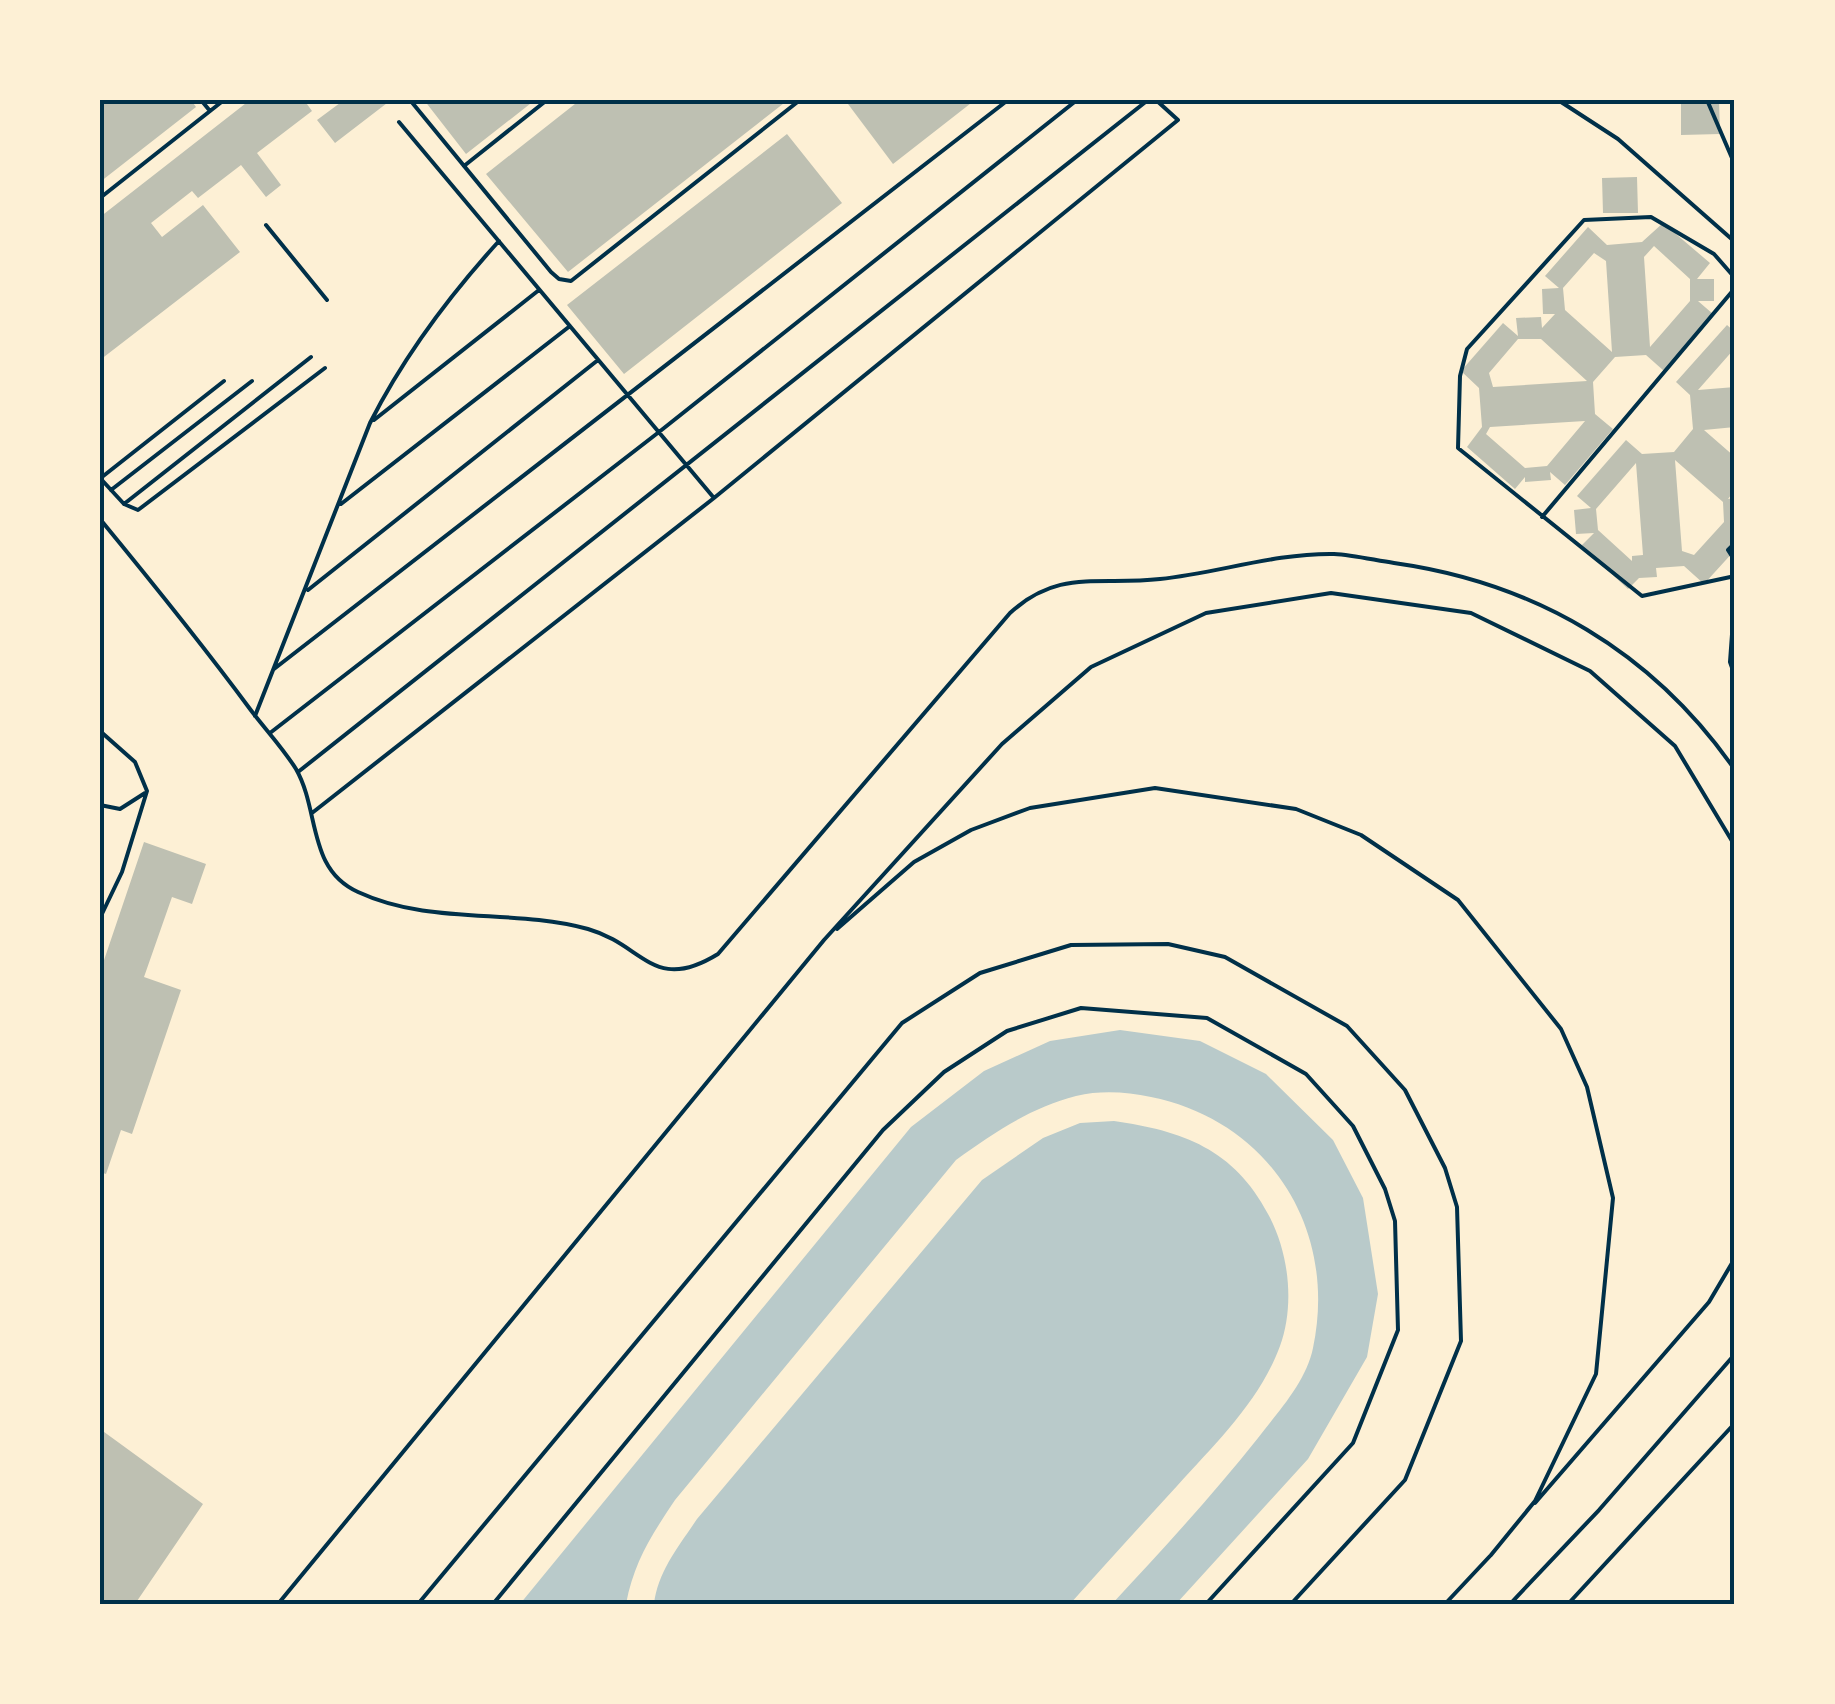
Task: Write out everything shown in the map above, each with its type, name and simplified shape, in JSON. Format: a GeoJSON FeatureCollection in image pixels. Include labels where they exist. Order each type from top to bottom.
{"type":"FeatureCollection","features":[{"type":"Feature","properties":{"kind":"lane"},"geometry":{"type":"LineString","coordinates":[[201,100],[210,111]]}},
{"type":"Feature","properties":{"kind":"lane"},"geometry":{"type":"LineString","coordinates":[[100,198],[224,100]]}},
{"type":"Feature","properties":{"kind":"lane"},"geometry":{"type":"LineString","coordinates":[[410,100],[551,272],[559,279],[571,280],[800,100]]}},
{"type":"Feature","properties":{"kind":"lane"},"geometry":{"type":"LineString","coordinates":[[464,166],[547,100]]}},
{"type":"Feature","properties":{"kind":"lane"},"geometry":{"type":"LineString","coordinates":[[274,670],[1008,100]]}},
{"type":"Feature","properties":{"kind":"lane"},"geometry":{"type":"LineString","coordinates":[[270,734],[1077,100]]}},
{"type":"Feature","properties":{"kind":"lane"},"geometry":{"type":"LineString","coordinates":[[298,772],[684,463],[1148,100]]}},
{"type":"Feature","properties":{"kind":"lane"},"geometry":{"type":"LineString","coordinates":[[310,814],[714,498],[1178,120],[1156,100]]}},
{"type":"Feature","properties":{"kind":"lane"},"geometry":{"type":"LineString","coordinates":[[1558,100],[1618,139],[1735,242]]}},
{"type":"Feature","properties":{"kind":"lane"},"geometry":{"type":"LineString","coordinates":[[1708,100],[1735,166]]}},
{"type":"Feature","properties":{"kind":"lane"},"geometry":{"type":"LineString","coordinates":[[399,122],[714,498]]}},
{"type":"Feature","properties":{"kind":"lane"},"geometry":{"type":"LineString","coordinates":[[1735,278],[1714,254],[1651,217],[1584,220],[1466,349],[1460,376],[1458,448],[1642,596],[1735,576]]}},
{"type":"Feature","properties":{"kind":"lane"},"geometry":{"type":"LineString","coordinates":[[266,226],[328,300]]}},
{"type":"Feature","properties":{"kind":"lane"},"geometry":{"type":"LineString","coordinates":[[255,716],[370,423],[386,392],[452,293],[499,242]]}},
{"type":"Feature","properties":{"kind":"lane"},"geometry":{"type":"LineString","coordinates":[[1542,517],[1735,288]]}},
{"type":"Feature","properties":{"kind":"lane"},"geometry":{"type":"LineString","coordinates":[[370,423],[540,290]]}},
{"type":"Feature","properties":{"kind":"lane"},"geometry":{"type":"LineString","coordinates":[[340,505],[570,326]]}},
{"type":"Feature","properties":{"kind":"lane"},"geometry":{"type":"LineString","coordinates":[[124,504],[310,357]]}},
{"type":"Feature","properties":{"kind":"lane"},"geometry":{"type":"LineString","coordinates":[[304,593],[598,360]]}},
{"type":"Feature","properties":{"kind":"lane"},"geometry":{"type":"LineString","coordinates":[[224,381],[100,478],[124,504],[138,510],[152,503],[325,368]]}},
{"type":"Feature","properties":{"kind":"lane"},"geometry":{"type":"LineString","coordinates":[[111,490],[252,381]]}},
{"type":"Feature","properties":{"kind":"lane"},"geometry":{"type":"LineString","coordinates":[[100,519],[200,640],[298,772],[322,859],[339,882],[361,894],[433,913],[551,921],[578,927],[610,938],[651,965],[674,971],[718,954],[994,631],[1027,597],[1059,584],[1158,580],[1287,557],[1335,554],[1440,569],[1512,590],[1588,629],[1655,676],[1714,739],[1735,770]]}},
{"type":"Feature","properties":{"kind":"lane"},"geometry":{"type":"LineString","coordinates":[[1735,542],[1728,550],[1735,562]]}},
{"type":"Feature","properties":{"kind":"lane"},"geometry":{"type":"LineString","coordinates":[[1735,592],[1730,662],[1735,676]]}},
{"type":"Feature","properties":{"kind":"lane"},"geometry":{"type":"LineString","coordinates":[[100,731],[135,762],[147,791],[122,872],[100,918]]}},
{"type":"Feature","properties":{"kind":"lane"},"geometry":{"type":"LineString","coordinates":[[100,804],[120,809],[147,791]]}},
{"type":"Feature","properties":{"kind":"lane"},"geometry":{"type":"LineString","coordinates":[[493,1604],[883,1130],[944,1072],[1007,1031],[1082,1008],[1206,1018],[1306,1074],[1352,1126],[1385,1189],[1395,1221],[1398,1330],[1353,1443],[1206,1604]]}},
{"type":"Feature","properties":{"kind":"lane"},"geometry":{"type":"LineString","coordinates":[[1510,1604],[1735,1354]]}},
{"type":"Feature","properties":{"kind":"lane"},"geometry":{"type":"LineString","coordinates":[[1568,1604],[1735,1423]]}},
{"type":"Feature","properties":{"kind":"path"},"geometry":{"type":"LineString","coordinates":[[278,1604],[824,940],[1002,744],[1091,666],[1206,612],[1330,593],[1472,614],[1590,671],[1675,746],[1735,846]]}},
{"type":"Feature","properties":{"kind":"path"},"geometry":{"type":"LineString","coordinates":[[824,940],[914,862],[971,830],[1030,808],[1154,788],[1296,809],[1361,835],[1458,900],[1562,1029],[1587,1087],[1613,1198],[1596,1374],[1535,1501],[1491,1555]]}},
{"type":"Feature","properties":{"kind":"path"},"geometry":{"type":"LineString","coordinates":[[418,1604],[902,1023],[980,973],[1071,946],[1168,944],[1225,957],[1347,1026],[1405,1090],[1445,1168],[1457,1206],[1461,1341],[1406,1480],[1292,1604]]}},
{"type":"Feature","properties":{"kind":"path"},"geometry":{"type":"LineString","coordinates":[[1445,1604],[1709,1302],[1735,1258]]}},
{"type":"Feature","properties":{"kind":"shaded area"},"geometry":{"type":"Polygon","coordinates":[[[1120,1030],[1200,1041],[1266,1074],[1333,1140],[1363,1198],[1378,1294],[1367,1357],[1308,1459],[1176,1604],[1112,1604],[1223,1481],[1298,1385],[1313,1348],[1318,1304],[1315,1262],[1304,1223],[1286,1187],[1261,1156],[1230,1130],[1193,1110],[1151,1097],[1105,1092],[1043,1107],[956,1160],[675,1500],[644,1550],[626,1604],[520,1604],[911,1127],[984,1071],[1050,1041],[1120,1030]]]}},
{"type":"Feature","properties":{"kind":"shaded area"},"geometry":{"type":"Polygon","coordinates":[[[1114,1121],[1184,1138],[1223,1159],[1239,1173],[1268,1214],[1281,1245],[1288,1279],[1287,1313],[1280,1346],[1249,1403],[1070,1604],[654,1604],[665,1570],[697,1519],[982,1180],[1043,1138],[1080,1123],[1114,1121]]]}},
{"type":"Feature","properties":{"kind":"building"},"geometry":{"type":"Polygon","coordinates":[[[100,100],[191,100],[196,107],[100,182],[100,100]]]}},
{"type":"Feature","properties":{"kind":"building"},"geometry":{"type":"Polygon","coordinates":[[[250,100],[304,100],[312,111],[257,153],[281,185],[266,197],[241,165],[198,198],[192,191],[151,223],[162,237],[203,205],[240,252],[100,360],[100,217],[250,100]]]}},
{"type":"Feature","properties":{"kind":"building"},"geometry":{"type":"Polygon","coordinates":[[[344,100],[391,100],[335,143],[317,120],[344,100]]]}},
{"type":"Feature","properties":{"kind":"building"},"geometry":{"type":"Polygon","coordinates":[[[424,100],[535,100],[466,154],[424,100]]]}},
{"type":"Feature","properties":{"kind":"building"},"geometry":{"type":"Polygon","coordinates":[[[580,100],[788,100],[568,272],[486,174],[580,100]]]}},
{"type":"Feature","properties":{"kind":"building"},"geometry":{"type":"Polygon","coordinates":[[[845,100],[975,100],[893,164],[845,100]]]}},
{"type":"Feature","properties":{"kind":"building"},"geometry":{"type":"Polygon","coordinates":[[[1681,100],[1719,100],[1720,134],[1681,135],[1681,100]]]}},
{"type":"Feature","properties":{"kind":"building"},"geometry":{"type":"Polygon","coordinates":[[[787,134],[842,203],[624,374],[567,305],[787,134]]]}},
{"type":"Feature","properties":{"kind":"building"},"geometry":{"type":"Polygon","coordinates":[[[1637,177],[1638,213],[1603,213],[1602,178],[1637,177]]]}},
{"type":"Feature","properties":{"kind":"building"},"geometry":{"type":"Polygon","coordinates":[[[1663,223],[1710,263],[1697,279],[1714,279],[1714,301],[1698,301],[1713,314],[1664,371],[1646,355],[1615,357],[1593,382],[1595,414],[1613,429],[1565,485],[1550,472],[1551,480],[1525,482],[1525,477],[1515,489],[1467,447],[1482,427],[1479,388],[1461,371],[1503,323],[1518,336],[1516,318],[1541,317],[1542,328],[1555,314],[1543,314],[1542,289],[1559,288],[1545,276],[1588,227],[1607,245],[1642,242],[1663,223]],[[1654,246],[1644,257],[1650,347],[1690,301],[1690,279],[1654,246]],[[1594,253],[1563,288],[1565,310],[1612,352],[1606,261],[1594,253]],[[1518,339],[1489,373],[1493,387],[1587,381],[1541,339],[1518,339]],[[1585,421],[1490,427],[1486,434],[1525,468],[1547,466],[1585,421]]]}},
{"type":"Feature","properties":{"kind":"building"},"geometry":{"type":"Polygon","coordinates":[[[1727,325],[1735,332],[1735,348],[1698,390],[1735,387],[1735,427],[1704,430],[1735,457],[1735,490],[1728,499],[1735,498],[1735,550],[1704,584],[1684,566],[1656,568],[1657,577],[1639,578],[1628,589],[1581,546],[1594,533],[1576,534],[1574,510],[1591,508],[1577,496],[1626,440],[1642,454],[1674,452],[1693,429],[1690,395],[1676,382],[1727,325]],[[1675,460],[1682,551],[1694,555],[1724,522],[1723,502],[1675,460]],[[1636,463],[1596,509],[1598,530],[1632,561],[1632,556],[1643,555],[1636,463]]]}},
{"type":"Feature","properties":{"kind":"building"},"geometry":{"type":"Polygon","coordinates":[[[144,842],[206,864],[192,904],[172,897],[144,977],[181,990],[132,1134],[121,1130],[106,1174],[100,1172],[100,972],[144,842]]]}},
{"type":"Feature","properties":{"kind":"building"},"geometry":{"type":"Polygon","coordinates":[[[100,1429],[203,1504],[135,1604],[100,1604],[100,1429]]]}}]}
